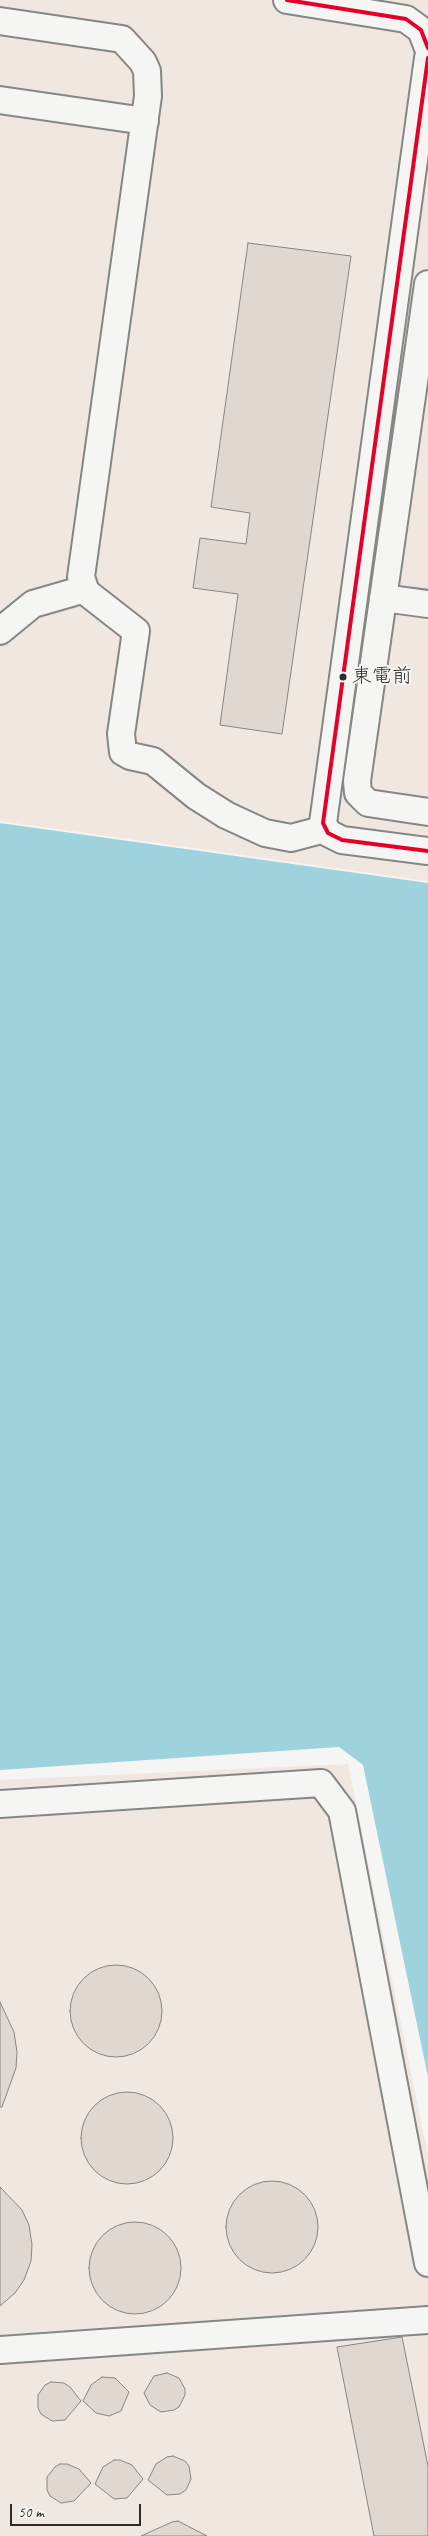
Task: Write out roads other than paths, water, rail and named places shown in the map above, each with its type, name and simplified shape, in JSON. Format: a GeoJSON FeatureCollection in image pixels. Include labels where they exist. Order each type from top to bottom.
{"type":"FeatureCollection","features":[{"type":"Feature","properties":{"kind":"street"},"geometry":{"type":"LineString","coordinates":[[287,0],[406,19],[421,30],[428,48]]}},
{"type":"Feature","properties":{"kind":"street"},"geometry":{"type":"LineString","coordinates":[[0,21],[122,39],[143,62],[147,71],[148,96],[145,120],[81,577],[85,590],[136,631],[121,734],[123,752],[130,756],[153,761],[196,796],[226,815],[265,833],[291,838],[325,829]]}},
{"type":"Feature","properties":{"kind":"street"},"geometry":{"type":"LineString","coordinates":[[428,58],[325,806],[325,829],[333,837],[342,840],[428,852]]}},
{"type":"Feature","properties":{"kind":"street"},"geometry":{"type":"LineString","coordinates":[[0,100],[145,120]]}},
{"type":"Feature","properties":{"kind":"street"},"geometry":{"type":"LineString","coordinates":[[428,288],[358,768],[358,793],[368,803],[428,812]]}},
{"type":"Feature","properties":{"kind":"street"},"geometry":{"type":"LineString","coordinates":[[0,631],[33,604],[85,590]]}},
{"type":"Feature","properties":{"kind":"street"},"geometry":{"type":"LineString","coordinates":[[383,598],[428,604]]}},
{"type":"Feature","properties":{"kind":"street"},"geometry":{"type":"LineString","coordinates":[[0,1804],[321,1783],[342,1811],[428,2263]]}},
{"type":"Feature","properties":{"kind":"street"},"geometry":{"type":"LineString","coordinates":[[0,2350],[428,2320]]}},
{"type":"Feature","properties":{"kind":"water"},"geometry":{"type":"Polygon","coordinates":[[[0,823],[428,883],[428,2077],[363,1765],[339,1747],[0,1770],[0,823]]]}},
{"type":"Feature","properties":{"kind":"place","name":"東電前"},"geometry":{"type":"Point","coordinates":[343,677]}}]}
